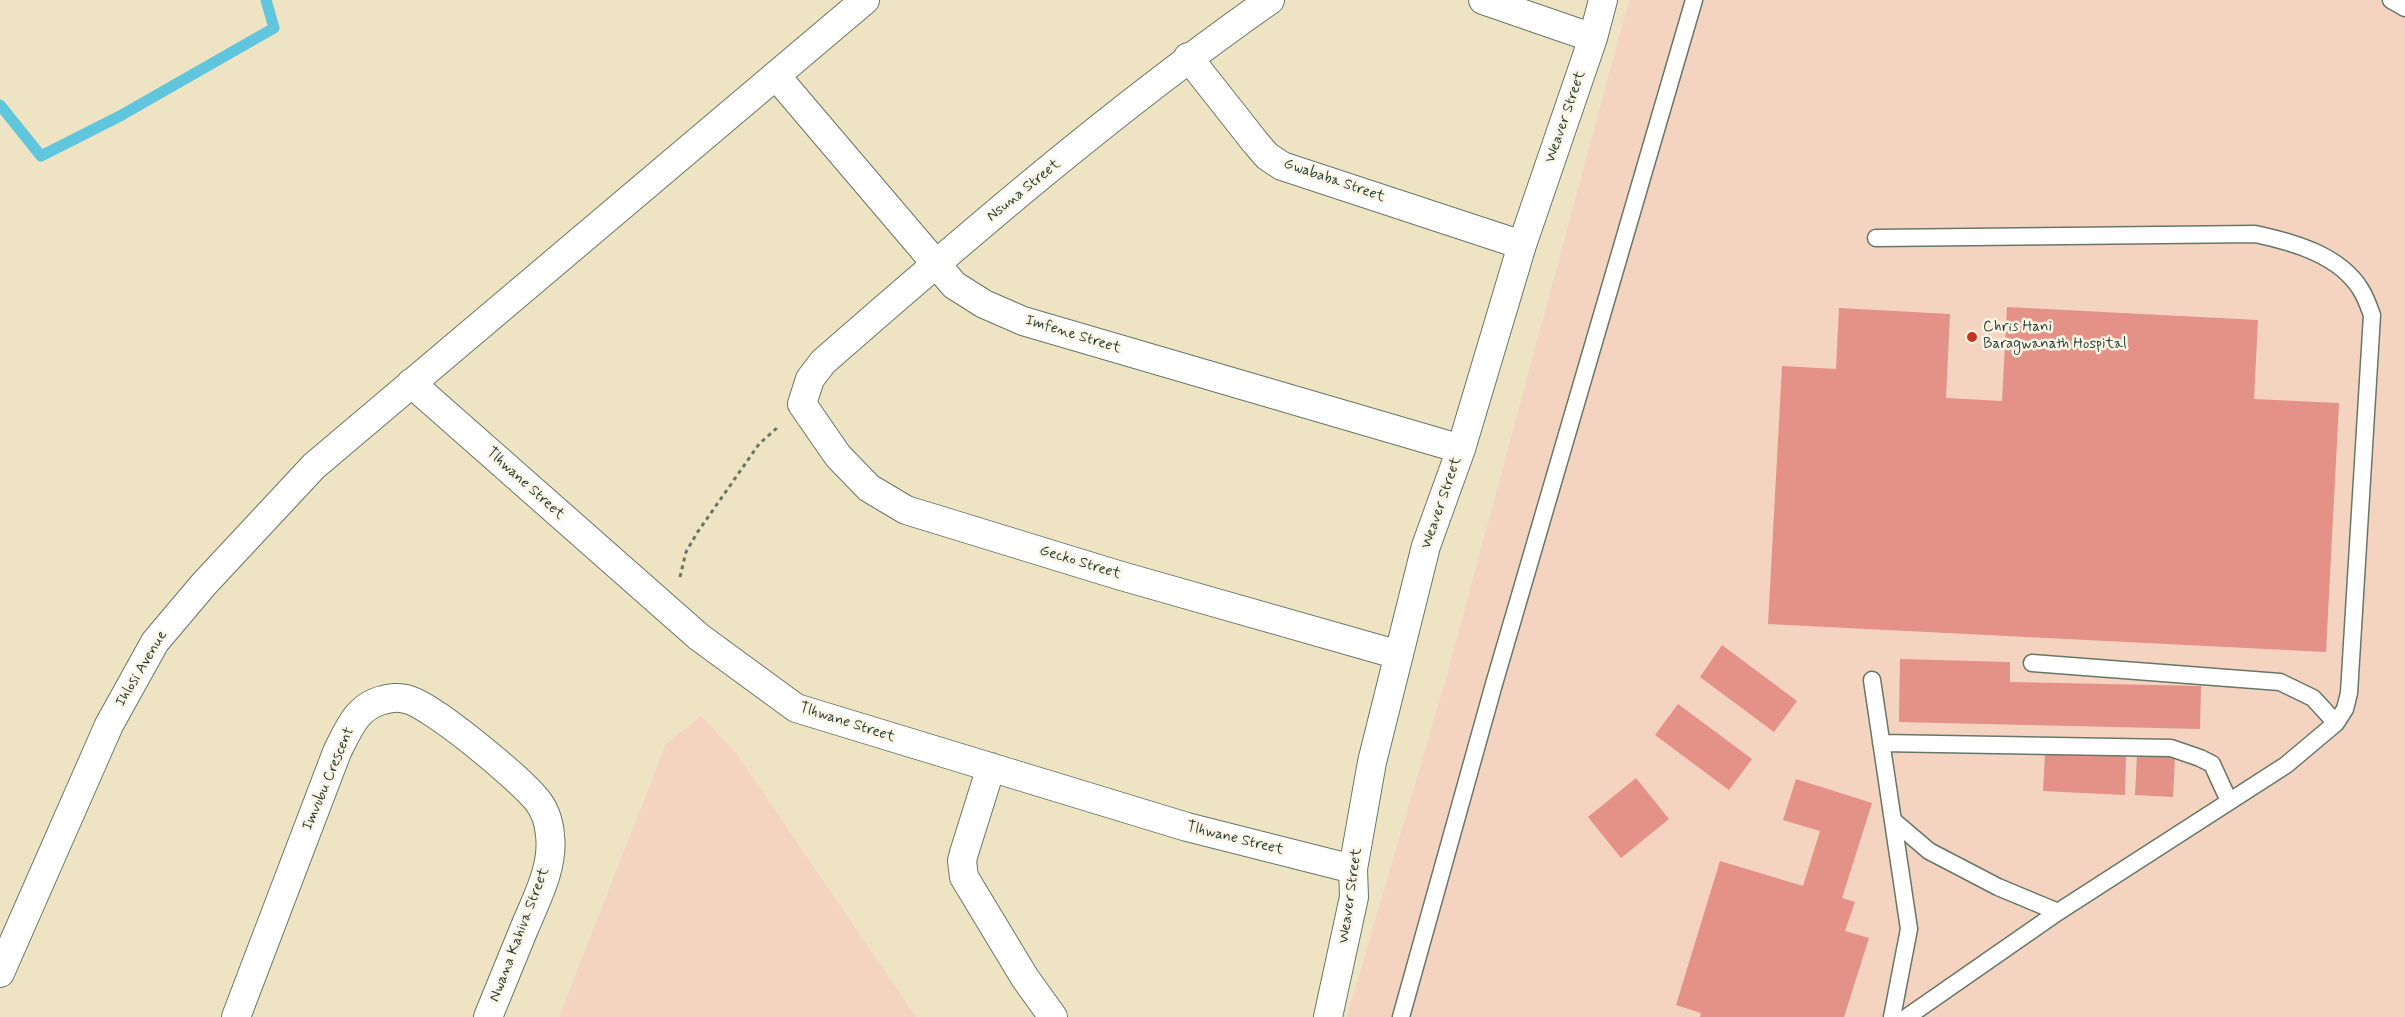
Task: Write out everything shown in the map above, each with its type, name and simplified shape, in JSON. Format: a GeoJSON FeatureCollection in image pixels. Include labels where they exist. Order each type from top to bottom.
{"type":"FeatureCollection","features":[{"type":"Feature","properties":{"kind":"street","name":"Ihlosi Avenue"},"geometry":{"type":"LineString","coordinates":[[0,973],[109,725],[155,642],[204,584],[314,466],[865,0]]}},
{"type":"Feature","properties":{"kind":"street","name":"Nsuna Street"},"geometry":{"type":"LineString","coordinates":[[802,404],[810,379],[822,362],[937,262],[1188,57],[1270,0]]}},
{"type":"Feature","properties":{"kind":"street"},"geometry":{"type":"LineString","coordinates":[[1483,0],[1593,38]]}},
{"type":"Feature","properties":{"kind":"street","name":"Weaver Street"},"geometry":{"type":"LineString","coordinates":[[1328,1017],[1354,897],[1353,869],[1372,762],[1426,546],[1461,449],[1522,245],[1593,38],[1602,0]]}},
{"type":"Feature","properties":{"kind":"street","name":"Gwababa Street"},"geometry":{"type":"LineString","coordinates":[[1188,57],[1267,156],[1282,166],[1522,245]]}},
{"type":"Feature","properties":{"kind":"street","name":"Imfene Street"},"geometry":{"type":"LineString","coordinates":[[777,76],[937,262],[954,285],[984,304],[1023,321],[1461,449]]}},
{"type":"Feature","properties":{"kind":"street","name":"Tlhwane Street"},"geometry":{"type":"LineString","coordinates":[[411,383],[670,612],[706,642],[796,708],[1187,827],[1353,869]]}},
{"type":"Feature","properties":{"kind":"street","name":"Gecko Street"},"geometry":{"type":"LineString","coordinates":[[802,404],[838,456],[869,488],[906,510],[1118,575],[1399,655]]}},
{"type":"Feature","properties":{"kind":"street","name":"Imvubu Crescent"},"geometry":{"type":"LineString","coordinates":[[236,1017],[338,752],[352,724],[367,706],[390,699],[405,698],[443,719],[520,781],[538,801],[547,818],[551,837],[550,853]]}},
{"type":"Feature","properties":{"kind":"street"},"geometry":{"type":"LineString","coordinates":[[991,767],[964,852],[962,862],[964,877],[1025,978],[1053,1017]]}},
{"type":"Feature","properties":{"kind":"street","name":"Nwana Kahiva Street"},"geometry":{"type":"LineString","coordinates":[[488,1017],[546,873],[550,853]]}},
{"type":"Feature","properties":{"kind":"lane"},"geometry":{"type":"LineString","coordinates":[[1400,1017],[1494,684],[1694,0]]}},
{"type":"Feature","properties":{"kind":"lane"},"geometry":{"type":"LineString","coordinates":[[2391,0],[2405,8]]}},
{"type":"Feature","properties":{"kind":"lane"},"geometry":{"type":"LineString","coordinates":[[1876,238],[2255,234],[2285,240],[2320,254],[2346,272],[2361,289],[2372,315],[2349,693],[2345,710],[2336,723],[2286,765],[2058,912],[1907,1017]]}},
{"type":"Feature","properties":{"kind":"lane"},"geometry":{"type":"LineString","coordinates":[[2032,663],[2280,682],[2313,698],[2336,723]]}},
{"type":"Feature","properties":{"kind":"lane"},"geometry":{"type":"LineString","coordinates":[[1872,680],[1910,929],[1892,1017]]}},
{"type":"Feature","properties":{"kind":"lane"},"geometry":{"type":"LineString","coordinates":[[1881,742],[2171,748],[2212,764],[2229,800]]}},
{"type":"Feature","properties":{"kind":"lane"},"geometry":{"type":"LineString","coordinates":[[1895,822],[1929,851],[1998,887],[2058,912]]}},
{"type":"Feature","properties":{"kind":"path"},"geometry":{"type":"LineString","coordinates":[[670,612],[686,552],[697,533],[759,444],[802,404]]}},
{"type":"Feature","properties":{"kind":"shaded area","name":"Chris Hani Baragwanath Hospital"},"geometry":{"type":"Polygon","coordinates":[[[1629,0],[2405,0],[2405,1017],[1347,1017],[1447,675],[1629,0]]]}},
{"type":"Feature","properties":{"kind":"shaded area"},"geometry":{"type":"Polygon","coordinates":[[[701,716],[736,753],[916,1017],[559,1017],[666,744],[701,716]]]}},
{"type":"Feature","properties":{"kind":"building"},"geometry":{"type":"Polygon","coordinates":[[[2007,307],[2258,320],[2254,399],[2339,403],[2326,652],[1768,624],[1782,366],[1836,369],[1839,308],[1950,314],[1946,398],[2002,401],[2007,307]]]}},
{"type":"Feature","properties":{"kind":"building"},"geometry":{"type":"Polygon","coordinates":[[[1722,645],[1797,701],[1774,732],[1700,677],[1722,645]]]}},
{"type":"Feature","properties":{"kind":"building"},"geometry":{"type":"Polygon","coordinates":[[[1900,659],[2010,662],[2010,682],[2201,686],[2200,729],[1899,722],[1900,659]]]}},
{"type":"Feature","properties":{"kind":"building"},"geometry":{"type":"Polygon","coordinates":[[[1678,704],[1752,759],[1729,790],[1655,735],[1678,704]]]}},
{"type":"Feature","properties":{"kind":"building"},"geometry":{"type":"Polygon","coordinates":[[[2045,753],[2126,756],[2125,795],[2043,791],[2045,753]]]}},
{"type":"Feature","properties":{"kind":"building"},"geometry":{"type":"Polygon","coordinates":[[[2137,755],[2175,757],[2173,797],[2135,795],[2137,755]]]}},
{"type":"Feature","properties":{"kind":"building"},"geometry":{"type":"Polygon","coordinates":[[[1636,778],[1669,819],[1621,858],[1588,817],[1636,778]]]}},
{"type":"Feature","properties":{"kind":"building"},"geometry":{"type":"Polygon","coordinates":[[[1796,779],[1872,803],[1842,898],[1855,902],[1845,931],[1869,938],[1844,1017],[1700,1017],[1701,1013],[1676,1005],[1720,861],[1803,886],[1820,831],[1783,820],[1796,779]]]}},
{"type":"Feature","properties":{"kind":"waterway"},"geometry":{"type":"LineString","coordinates":[[0,105],[41,156],[120,116],[274,28],[266,0]]}},
{"type":"Feature","properties":{"kind":"place","name":"Chris Hani Baragwanath Hospital"},"geometry":{"type":"Point","coordinates":[1972,337]}}]}
